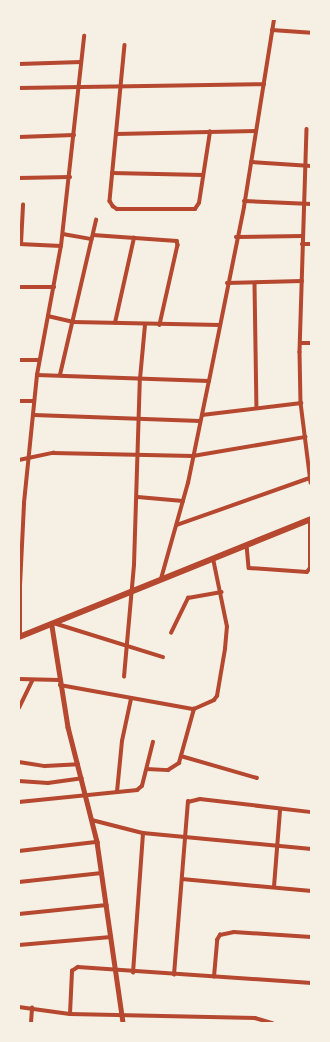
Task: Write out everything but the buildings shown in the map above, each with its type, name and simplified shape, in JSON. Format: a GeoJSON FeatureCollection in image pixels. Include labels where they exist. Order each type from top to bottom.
{"type":"FeatureCollection","features":[{"type":"Feature","properties":{"kind":"highway"},"geometry":{"type":"LineString","coordinates":[[20,637],[54,625],[310,520]]}},
{"type":"Feature","properties":{"kind":"street"},"geometry":{"type":"LineString","coordinates":[[161,580],[183,501],[209,381],[244,201],[274,19]]}},
{"type":"Feature","properties":{"kind":"street"},"geometry":{"type":"LineString","coordinates":[[272,30],[311,33]]}},
{"type":"Feature","properties":{"kind":"street"},"geometry":{"type":"LineString","coordinates":[[20,637],[19,586],[24,502],[34,415],[34,401],[39,360],[63,234],[70,177],[80,62],[84,36]]}},
{"type":"Feature","properties":{"kind":"street"},"geometry":{"type":"LineString","coordinates":[[125,45],[110,201],[117,209],[196,209],[210,132]]}},
{"type":"Feature","properties":{"kind":"street"},"geometry":{"type":"LineString","coordinates":[[19,64],[80,62]]}},
{"type":"Feature","properties":{"kind":"street"},"geometry":{"type":"LineString","coordinates":[[19,88],[121,85],[264,84]]}},
{"type":"Feature","properties":{"kind":"street"},"geometry":{"type":"LineString","coordinates":[[177,525],[311,480],[301,402],[300,343],[302,236],[305,203],[307,130]]}},
{"type":"Feature","properties":{"kind":"street"},"geometry":{"type":"LineString","coordinates":[[116,134],[256,131]]}},
{"type":"Feature","properties":{"kind":"street"},"geometry":{"type":"LineString","coordinates":[[19,137],[74,135]]}},
{"type":"Feature","properties":{"kind":"street"},"geometry":{"type":"LineString","coordinates":[[251,162],[311,166]]}},
{"type":"Feature","properties":{"kind":"street"},"geometry":{"type":"LineString","coordinates":[[112,173],[203,175]]}},
{"type":"Feature","properties":{"kind":"street"},"geometry":{"type":"LineString","coordinates":[[19,178],[70,177]]}},
{"type":"Feature","properties":{"kind":"street"},"geometry":{"type":"LineString","coordinates":[[244,201],[311,204]]}},
{"type":"Feature","properties":{"kind":"street"},"geometry":{"type":"LineString","coordinates":[[23,205],[20,244],[61,246]]}},
{"type":"Feature","properties":{"kind":"street"},"geometry":{"type":"LineString","coordinates":[[60,375],[96,220]]}},
{"type":"Feature","properties":{"kind":"street"},"geometry":{"type":"LineString","coordinates":[[63,234],[92,237],[177,241],[178,246],[160,325]]}},
{"type":"Feature","properties":{"kind":"street"},"geometry":{"type":"LineString","coordinates":[[236,237],[302,236]]}},
{"type":"Feature","properties":{"kind":"street"},"geometry":{"type":"LineString","coordinates":[[115,323],[134,238]]}},
{"type":"Feature","properties":{"kind":"street"},"geometry":{"type":"LineString","coordinates":[[302,244],[311,244]]}},
{"type":"Feature","properties":{"kind":"street"},"geometry":{"type":"LineString","coordinates":[[227,283],[255,284],[302,281]]}},
{"type":"Feature","properties":{"kind":"street"},"geometry":{"type":"LineString","coordinates":[[255,284],[257,407]]}},
{"type":"Feature","properties":{"kind":"street"},"geometry":{"type":"LineString","coordinates":[[19,287],[54,287]]}},
{"type":"Feature","properties":{"kind":"street"},"geometry":{"type":"LineString","coordinates":[[48,316],[73,322],[145,325],[220,325]]}},
{"type":"Feature","properties":{"kind":"street"},"geometry":{"type":"LineString","coordinates":[[124,677],[132,592],[138,497],[140,379],[145,325]]}},
{"type":"Feature","properties":{"kind":"street"},"geometry":{"type":"LineString","coordinates":[[300,343],[311,343]]}},
{"type":"Feature","properties":{"kind":"street"},"geometry":{"type":"LineString","coordinates":[[19,360],[39,360]]}},
{"type":"Feature","properties":{"kind":"street"},"geometry":{"type":"LineString","coordinates":[[37,375],[209,381]]}},
{"type":"Feature","properties":{"kind":"street"},"geometry":{"type":"LineString","coordinates":[[19,401],[34,401]]}},
{"type":"Feature","properties":{"kind":"street"},"geometry":{"type":"LineString","coordinates":[[202,415],[301,402]]}},
{"type":"Feature","properties":{"kind":"street"},"geometry":{"type":"LineString","coordinates":[[34,415],[200,420]]}},
{"type":"Feature","properties":{"kind":"street"},"geometry":{"type":"LineString","coordinates":[[19,460],[53,453],[193,456],[305,437]]}},
{"type":"Feature","properties":{"kind":"street"},"geometry":{"type":"LineString","coordinates":[[138,497],[183,501]]}},
{"type":"Feature","properties":{"kind":"street"},"geometry":{"type":"LineString","coordinates":[[19,502],[24,502]]}},
{"type":"Feature","properties":{"kind":"street"},"geometry":{"type":"LineString","coordinates":[[247,545],[250,568],[307,572],[310,568],[310,520]]}},
{"type":"Feature","properties":{"kind":"street"},"geometry":{"type":"LineString","coordinates":[[19,679],[60,682],[131,699],[194,709],[214,700],[217,696],[226,639],[221,592],[213,559]]}},
{"type":"Feature","properties":{"kind":"street"},"geometry":{"type":"LineString","coordinates":[[171,633],[188,598],[221,592]]}},
{"type":"Feature","properties":{"kind":"street"},"geometry":{"type":"LineString","coordinates":[[123,1023],[97,842],[87,795],[68,727],[60,682],[54,625],[163,657]]}},
{"type":"Feature","properties":{"kind":"street"},"geometry":{"type":"LineString","coordinates":[[19,708],[32,681]]}},
{"type":"Feature","properties":{"kind":"street"},"geometry":{"type":"LineString","coordinates":[[117,792],[122,741],[131,699]]}},
{"type":"Feature","properties":{"kind":"street"},"geometry":{"type":"LineString","coordinates":[[147,769],[162,771],[174,767],[181,756],[194,709]]}},
{"type":"Feature","properties":{"kind":"street"},"geometry":{"type":"LineString","coordinates":[[19,802],[140,789],[147,769],[153,742]]}},
{"type":"Feature","properties":{"kind":"street"},"geometry":{"type":"LineString","coordinates":[[181,756],[257,778]]}},
{"type":"Feature","properties":{"kind":"street"},"geometry":{"type":"LineString","coordinates":[[19,762],[45,766],[79,764]]}},
{"type":"Feature","properties":{"kind":"street"},"geometry":{"type":"LineString","coordinates":[[19,781],[48,783],[82,778]]}},
{"type":"Feature","properties":{"kind":"street"},"geometry":{"type":"LineString","coordinates":[[174,975],[185,837],[186,804],[191,800],[311,812]]}},
{"type":"Feature","properties":{"kind":"street"},"geometry":{"type":"LineString","coordinates":[[274,888],[280,810]]}},
{"type":"Feature","properties":{"kind":"street"},"geometry":{"type":"LineString","coordinates":[[92,820],[143,833],[278,848],[311,850]]}},
{"type":"Feature","properties":{"kind":"street"},"geometry":{"type":"LineString","coordinates":[[133,972],[143,833]]}},
{"type":"Feature","properties":{"kind":"street"},"geometry":{"type":"LineString","coordinates":[[19,851],[97,842]]}},
{"type":"Feature","properties":{"kind":"street"},"geometry":{"type":"LineString","coordinates":[[19,882],[102,873]]}},
{"type":"Feature","properties":{"kind":"street"},"geometry":{"type":"LineString","coordinates":[[182,879],[311,891]]}},
{"type":"Feature","properties":{"kind":"street"},"geometry":{"type":"LineString","coordinates":[[19,914],[107,904]]}},
{"type":"Feature","properties":{"kind":"street"},"geometry":{"type":"LineString","coordinates":[[214,977],[216,944],[220,935],[234,932],[311,937]]}},
{"type":"Feature","properties":{"kind":"street"},"geometry":{"type":"LineString","coordinates":[[19,945],[111,937]]}},
{"type":"Feature","properties":{"kind":"street"},"geometry":{"type":"LineString","coordinates":[[70,1014],[73,969],[78,967],[115,971],[311,983]]}},
{"type":"Feature","properties":{"kind":"street"},"geometry":{"type":"LineString","coordinates":[[19,1006],[70,1014],[122,1017],[255,1018],[272,1023]]}},
{"type":"Feature","properties":{"kind":"street"},"geometry":{"type":"LineString","coordinates":[[31,1023],[32,1008]]}},
{"type":"Feature","properties":{"kind":"street"},"geometry":{"type":"LineString","coordinates":[[236,1023],[238,1018]]}}]}
